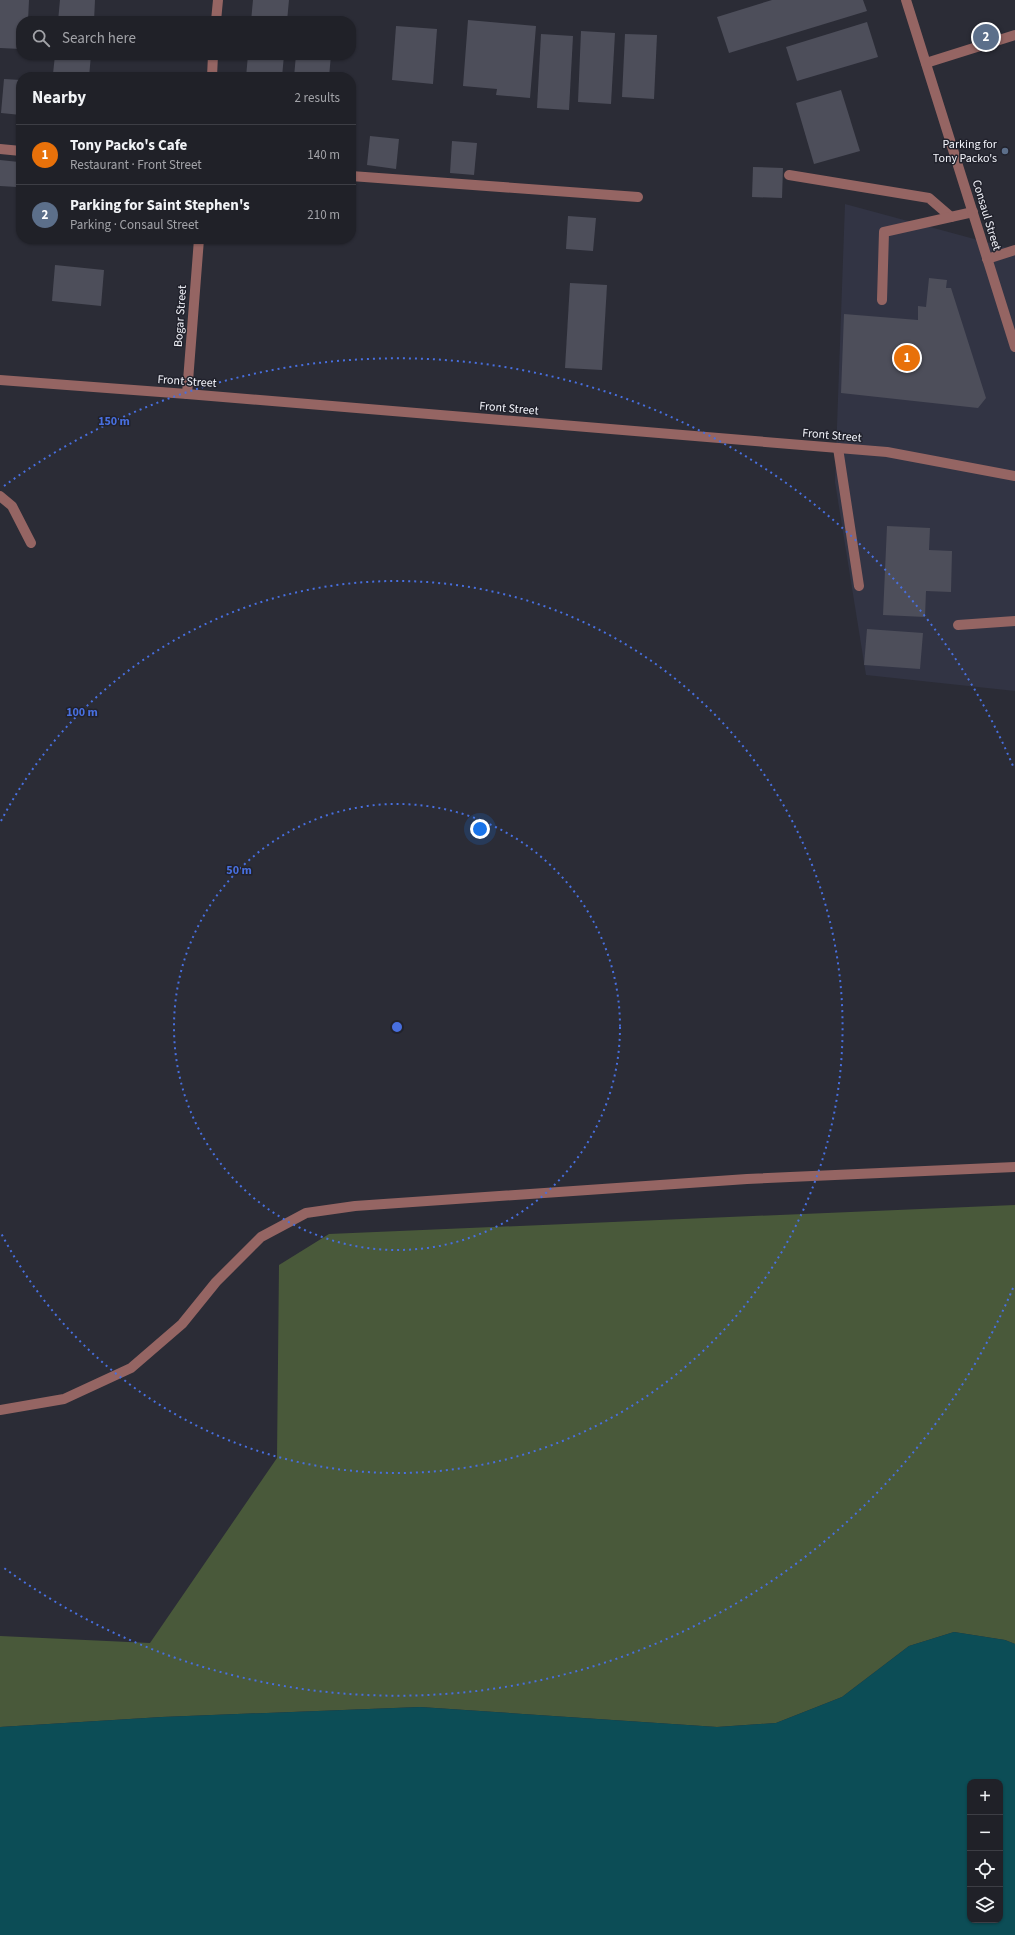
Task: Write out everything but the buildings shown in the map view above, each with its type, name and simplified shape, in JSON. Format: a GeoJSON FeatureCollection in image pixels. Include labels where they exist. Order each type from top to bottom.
{"type":"FeatureCollection","features":[{"type":"Feature","properties":{"kind":"street"},"geometry":{"type":"LineString","coordinates":[[216,16],[218,0]]}},
{"type":"Feature","properties":{"kind":"street","name":"Consaul Street"},"geometry":{"type":"LineString","coordinates":[[906,0],[1015,347]]}},
{"type":"Feature","properties":{"kind":"street"},"geometry":{"type":"LineString","coordinates":[[926,63],[1015,35]]}},
{"type":"Feature","properties":{"kind":"street"},"geometry":{"type":"LineString","coordinates":[[212,72],[214,60]]}},
{"type":"Feature","properties":{"kind":"street"},"geometry":{"type":"LineString","coordinates":[[0,149],[16,151]]}},
{"type":"Feature","properties":{"kind":"street"},"geometry":{"type":"LineString","coordinates":[[789,175],[929,198],[951,217]]}},
{"type":"Feature","properties":{"kind":"street"},"geometry":{"type":"LineString","coordinates":[[356,176],[638,197]]}},
{"type":"Feature","properties":{"kind":"street"},"geometry":{"type":"LineString","coordinates":[[882,300],[884,232],[973,212]]}},
{"type":"Feature","properties":{"kind":"street","name":"Bogar Street"},"geometry":{"type":"LineString","coordinates":[[188,394],[199,244]]}},
{"type":"Feature","properties":{"kind":"street"},"geometry":{"type":"LineString","coordinates":[[987,259],[1015,250]]}},
{"type":"Feature","properties":{"kind":"street","name":"Front Street"},"geometry":{"type":"LineString","coordinates":[[0,380],[188,394],[887,452],[1015,476]]}},
{"type":"Feature","properties":{"kind":"street"},"geometry":{"type":"LineString","coordinates":[[838,448],[859,586]]}},
{"type":"Feature","properties":{"kind":"street"},"geometry":{"type":"LineString","coordinates":[[0,496],[12,506],[31,543]]}},
{"type":"Feature","properties":{"kind":"street"},"geometry":{"type":"LineString","coordinates":[[958,625],[1015,621]]}},
{"type":"Feature","properties":{"kind":"street"},"geometry":{"type":"LineString","coordinates":[[0,1410],[64,1400],[132,1368],[182,1324],[216,1282],[261,1237],[306,1213],[355,1206],[739,1180],[1015,1166]]}},
{"type":"Feature","properties":{"kind":"shaded area"},"geometry":{"type":"Polygon","coordinates":[[[845,204],[1015,250],[1015,691],[866,675],[835,482],[845,204]]]}},
{"type":"Feature","properties":{"kind":"green space"},"geometry":{"type":"Polygon","coordinates":[[[1015,1205],[1015,1644],[1005,1640],[954,1632],[909,1646],[842,1697],[776,1723],[717,1727],[420,1707],[162,1717],[0,1727],[0,1636],[150,1643],[277,1458],[279,1265],[329,1234],[1015,1205]]]}},
{"type":"Feature","properties":{"kind":"water"},"geometry":{"type":"Polygon","coordinates":[[[954,1632],[1005,1640],[1015,1644],[1015,1935],[0,1935],[0,1727],[162,1717],[420,1707],[717,1727],[776,1723],[842,1697],[909,1646],[954,1632]]]}},
{"type":"Feature","properties":{"kind":"place","name":"Parking for Saint Stephen's"},"geometry":{"type":"Point","coordinates":[986,37]}},
{"type":"Feature","properties":{"kind":"place","name":"Parking for Tony Packo's"},"geometry":{"type":"Point","coordinates":[1005,151]}},
{"type":"Feature","properties":{"kind":"place","name":"Tony Packo's Cafe"},"geometry":{"type":"Point","coordinates":[907,358]}}]}
